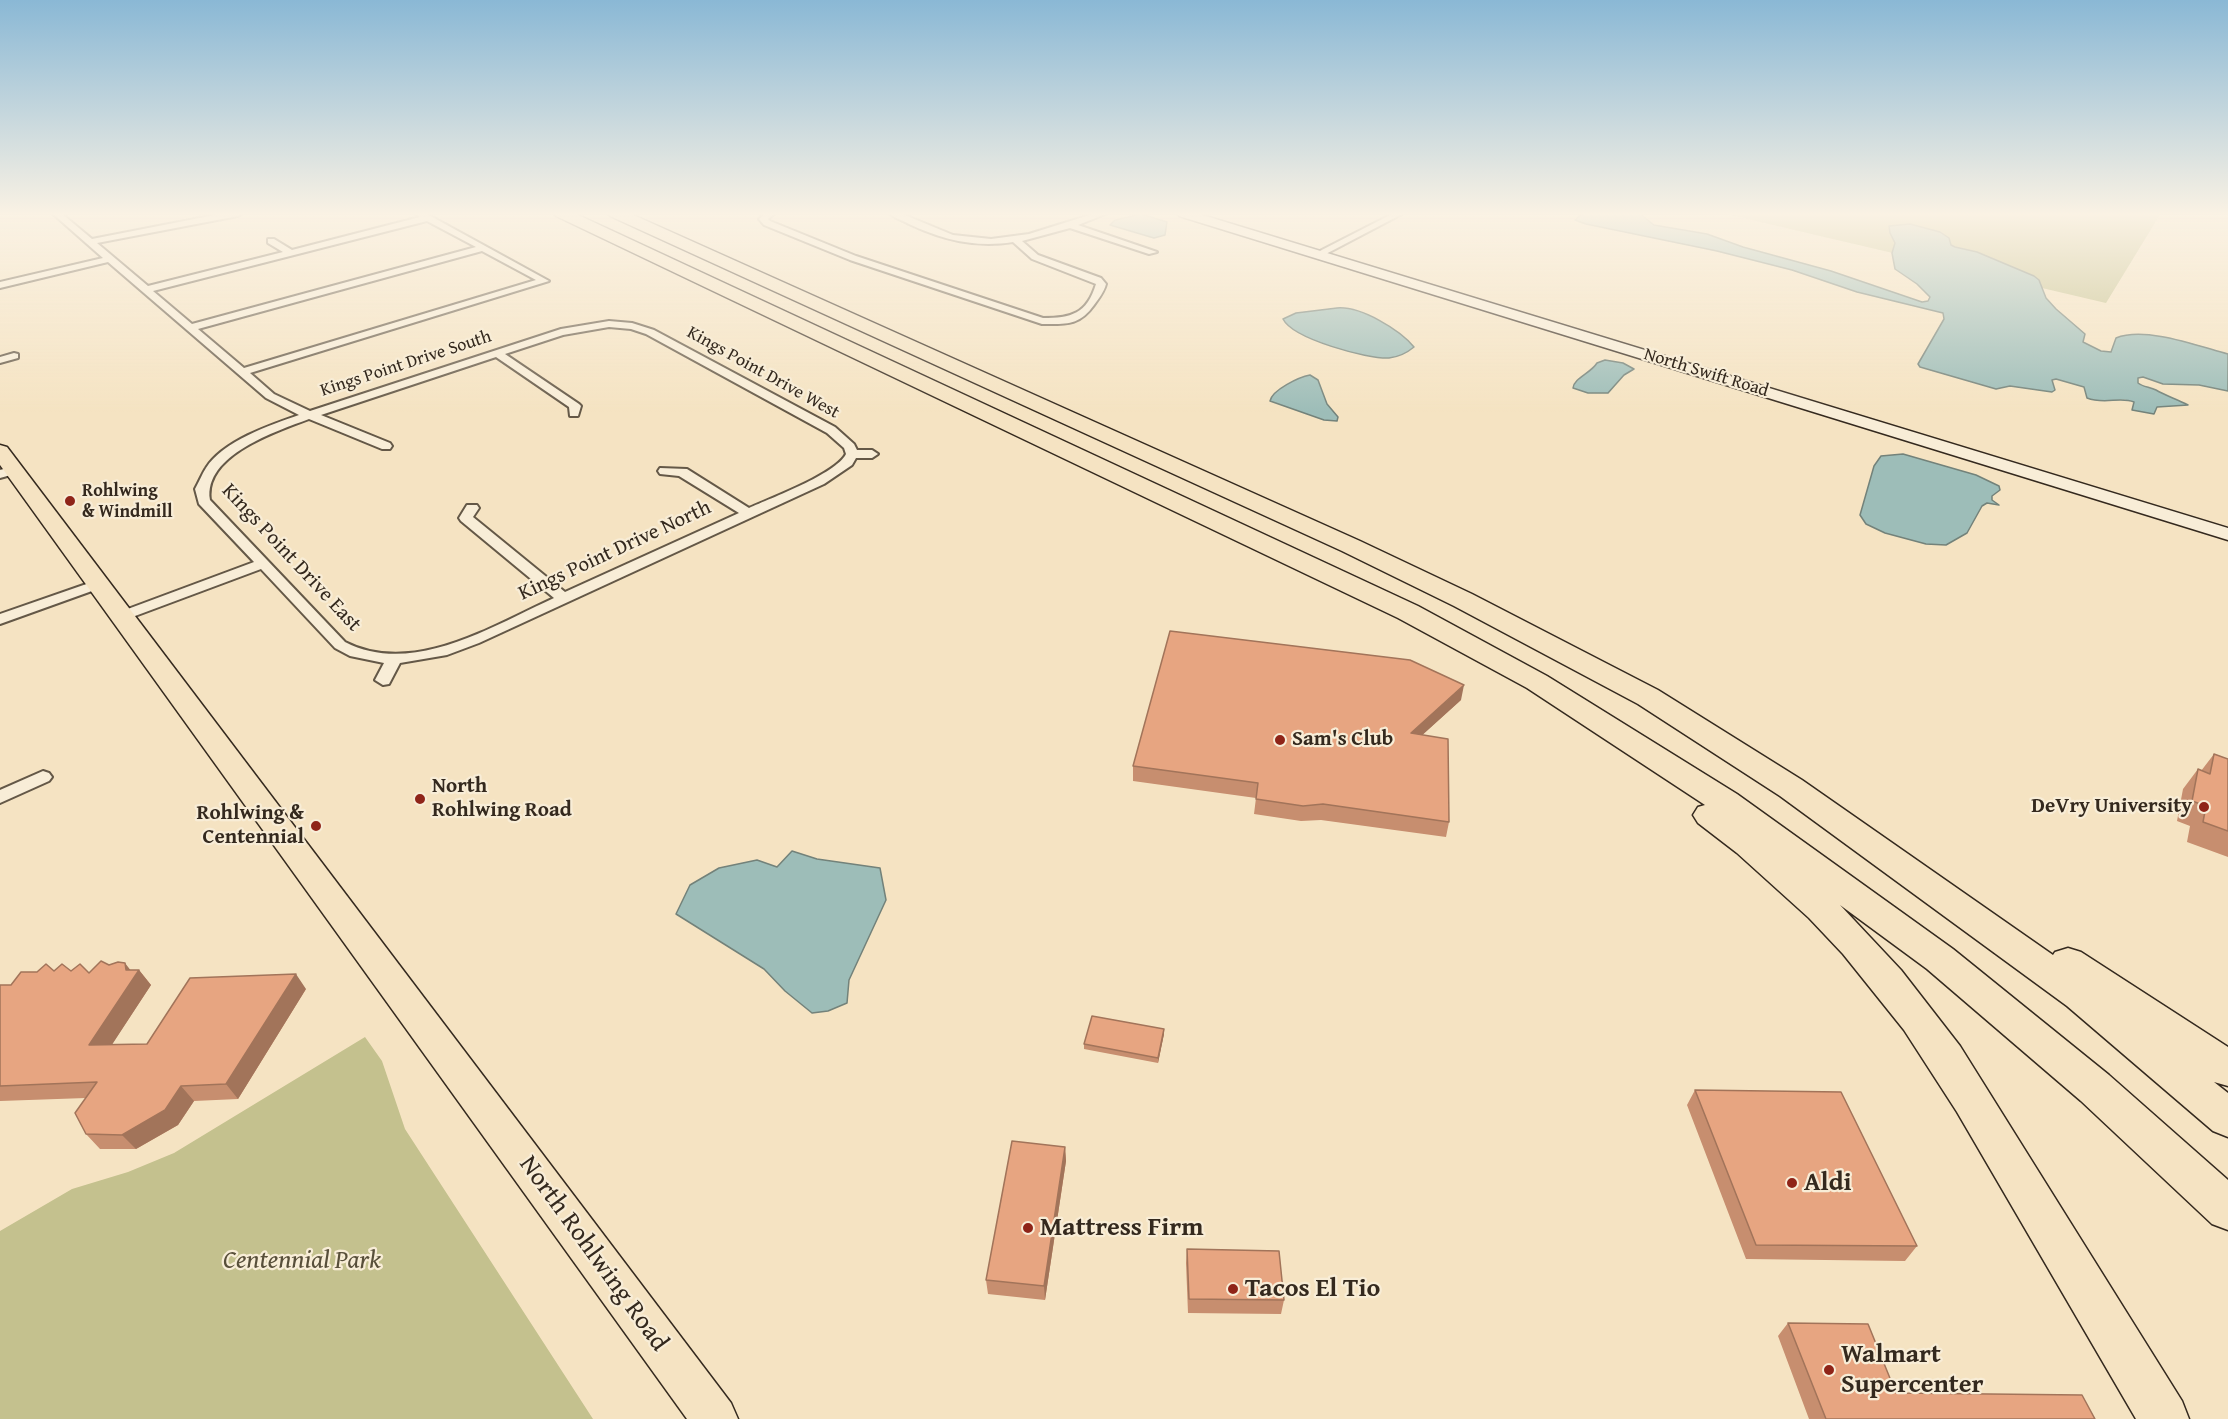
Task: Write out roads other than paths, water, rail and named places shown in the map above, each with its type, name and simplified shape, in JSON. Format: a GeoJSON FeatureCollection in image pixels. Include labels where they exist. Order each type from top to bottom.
{"type":"FeatureCollection","features":[{"type":"Feature","properties":{"kind":"highway"},"geometry":{"type":"LineString","coordinates":[[703,279],[1449,633],[1537,682],[1725,802],[1940,959],[2095,1088],[2228,1209]]}},
{"type":"Feature","properties":{"kind":"highway"},"geometry":{"type":"LineString","coordinates":[[762,279],[1351,546],[1568,653],[1810,787],[2038,943],[2228,1069]]}},
{"type":"Feature","properties":{"kind":"highway"},"geometry":{"type":"LineString","coordinates":[[1163,498],[1425,636],[1522,691],[1619,752],[1720,823],[1827,914],[1872,960],[1940,1048],[2164,1419]]}},
{"type":"Feature","properties":{"kind":"highway"},"geometry":{"type":"LineString","coordinates":[[1686,720],[1839,820],[2072,988],[2228,1118]]}},
{"type":"Feature","properties":{"kind":"main road","name":"North Rohlwing Road"},"geometry":{"type":"LineString","coordinates":[[5,465],[122,616],[715,1419]]}},
{"type":"Feature","properties":{"kind":"street"},"geometry":{"type":"LineString","coordinates":[[0,285],[24,279]]}},
{"type":"Feature","properties":{"kind":"street"},"geometry":{"type":"LineString","coordinates":[[133,279],[270,396],[309,415],[386,446]]}},
{"type":"Feature","properties":{"kind":"street"},"geometry":{"type":"LineString","coordinates":[[146,290],[188,279]]}},
{"type":"Feature","properties":{"kind":"street"},"geometry":{"type":"LineString","coordinates":[[190,328],[369,279]]}},
{"type":"Feature","properties":{"kind":"street"},"geometry":{"type":"LineString","coordinates":[[241,372],[544,281],[541,279]]}},
{"type":"Feature","properties":{"kind":"street"},"geometry":{"type":"LineString","coordinates":[[917,279],[1031,318],[1064,321],[1084,314],[1099,291],[1101,284],[1096,279]]}},
{"type":"Feature","properties":{"kind":"street","name":"North Swift Road"},"geometry":{"type":"LineString","coordinates":[[1410,279],[2228,534]]}},
{"type":"Feature","properties":{"kind":"street","name":"North Swift Road"},"geometry":{"type":"LineString","coordinates":[[1413,279],[2228,525]]}},
{"type":"Feature","properties":{"kind":"street","name":"Kings Point Drive South"},"geometry":{"type":"LineString","coordinates":[[212,468],[229,452],[254,437],[309,415],[561,332],[615,323]]}},
{"type":"Feature","properties":{"kind":"street","name":"Kings Point Drive West"},"geometry":{"type":"LineString","coordinates":[[615,323],[650,332],[831,430],[851,451]]}},
{"type":"Feature","properties":{"kind":"street"},"geometry":{"type":"LineString","coordinates":[[497,353],[575,406],[574,413]]}},
{"type":"Feature","properties":{"kind":"street"},"geometry":{"type":"LineString","coordinates":[[0,360],[14,356]]}},
{"type":"Feature","properties":{"kind":"street"},"geometry":{"type":"LineString","coordinates":[[851,451],[872,454]]}},
{"type":"Feature","properties":{"kind":"street","name":"Kings Point Drive North"},"geometry":{"type":"LineString","coordinates":[[377,657],[394,659],[459,645],[838,470],[848,462],[851,451]]}},
{"type":"Feature","properties":{"kind":"street","name":"Kings Point Drive East"},"geometry":{"type":"LineString","coordinates":[[212,468],[202,489],[204,501],[340,645],[354,653],[377,657]]}},
{"type":"Feature","properties":{"kind":"street"},"geometry":{"type":"LineString","coordinates":[[664,471],[682,472],[748,513]]}},
{"type":"Feature","properties":{"kind":"street"},"geometry":{"type":"LineString","coordinates":[[472,507],[466,518],[563,598]]}},
{"type":"Feature","properties":{"kind":"street"},"geometry":{"type":"LineString","coordinates":[[122,616],[262,564]]}},
{"type":"Feature","properties":{"kind":"street"},"geometry":{"type":"LineString","coordinates":[[0,620],[98,584]]}},
{"type":"Feature","properties":{"kind":"street"},"geometry":{"type":"LineString","coordinates":[[383,680],[394,659]]}},
{"type":"Feature","properties":{"kind":"street"},"geometry":{"type":"LineString","coordinates":[[0,797],[43,777]]}},
{"type":"Feature","properties":{"kind":"water"},"geometry":{"type":"Polygon","coordinates":[[[1819,279],[1855,279],[1922,302],[1928,301],[1930,297],[1910,279],[2038,279],[2046,298],[2085,334],[2083,342],[2101,351],[2111,352],[2116,338],[2142,334],[2172,338],[2228,354],[2228,391],[2199,385],[2163,384],[2143,377],[2138,378],[2138,383],[2188,405],[2157,407],[2154,414],[2132,410],[2134,402],[2129,400],[2100,401],[2087,398],[2084,387],[2056,379],[2052,380],[2055,390],[2052,392],[2010,386],[1996,389],[1920,367],[1918,364],[1944,319],[1943,313],[1857,292],[1819,279]]]}},
{"type":"Feature","properties":{"kind":"water"},"geometry":{"type":"Polygon","coordinates":[[[1347,308],[1379,320],[1399,333],[1414,347],[1403,354],[1389,358],[1365,355],[1301,334],[1283,319],[1296,313],[1347,308]]]}},
{"type":"Feature","properties":{"kind":"water"},"geometry":{"type":"Polygon","coordinates":[[[1605,360],[1623,363],[1634,369],[1624,375],[1608,393],[1588,393],[1573,388],[1579,378],[1597,363],[1605,360]]]}},
{"type":"Feature","properties":{"kind":"water"},"geometry":{"type":"Polygon","coordinates":[[[1310,375],[1318,380],[1327,404],[1338,417],[1337,421],[1324,420],[1270,401],[1281,388],[1310,375]]]}},
{"type":"Feature","properties":{"kind":"water"},"geometry":{"type":"Polygon","coordinates":[[[1903,454],[1976,475],[1999,486],[2000,490],[1992,496],[1992,500],[1999,505],[1987,503],[1982,506],[1967,533],[1946,545],[1926,544],[1885,533],[1866,524],[1860,515],[1874,466],[1881,456],[1903,454]]]}},
{"type":"Feature","properties":{"kind":"water"},"geometry":{"type":"Polygon","coordinates":[[[792,851],[817,859],[880,868],[886,900],[849,980],[847,1003],[828,1011],[812,1013],[785,991],[764,969],[676,914],[690,885],[719,868],[757,860],[777,867],[792,851]]]}},
{"type":"Feature","properties":{"kind":"place","name":"Rohlwing & Windmill"},"geometry":{"type":"Point","coordinates":[70,501]}},
{"type":"Feature","properties":{"kind":"place","name":"Sam's Club"},"geometry":{"type":"Point","coordinates":[1280,740]}},
{"type":"Feature","properties":{"kind":"place","name":"North Rohlwing Road"},"geometry":{"type":"Point","coordinates":[420,799]}},
{"type":"Feature","properties":{"kind":"place","name":"DeVry University"},"geometry":{"type":"Point","coordinates":[2204,807]}},
{"type":"Feature","properties":{"kind":"place","name":"Rohlwing & Centennial"},"geometry":{"type":"Point","coordinates":[316,826]}},
{"type":"Feature","properties":{"kind":"place","name":"Aldi"},"geometry":{"type":"Point","coordinates":[1792,1183]}},
{"type":"Feature","properties":{"kind":"place","name":"Mattress Firm"},"geometry":{"type":"Point","coordinates":[1028,1228]}},
{"type":"Feature","properties":{"kind":"place","name":"Tacos El Tio"},"geometry":{"type":"Point","coordinates":[1233,1289]}},
{"type":"Feature","properties":{"kind":"place","name":"Walmart Supercenter"},"geometry":{"type":"Point","coordinates":[1829,1370]}},
{"type":"Feature","properties":{"kind":"park label","name":"Centennial Park"},"geometry":{"type":"Point","coordinates":[302,1261]}}]}
